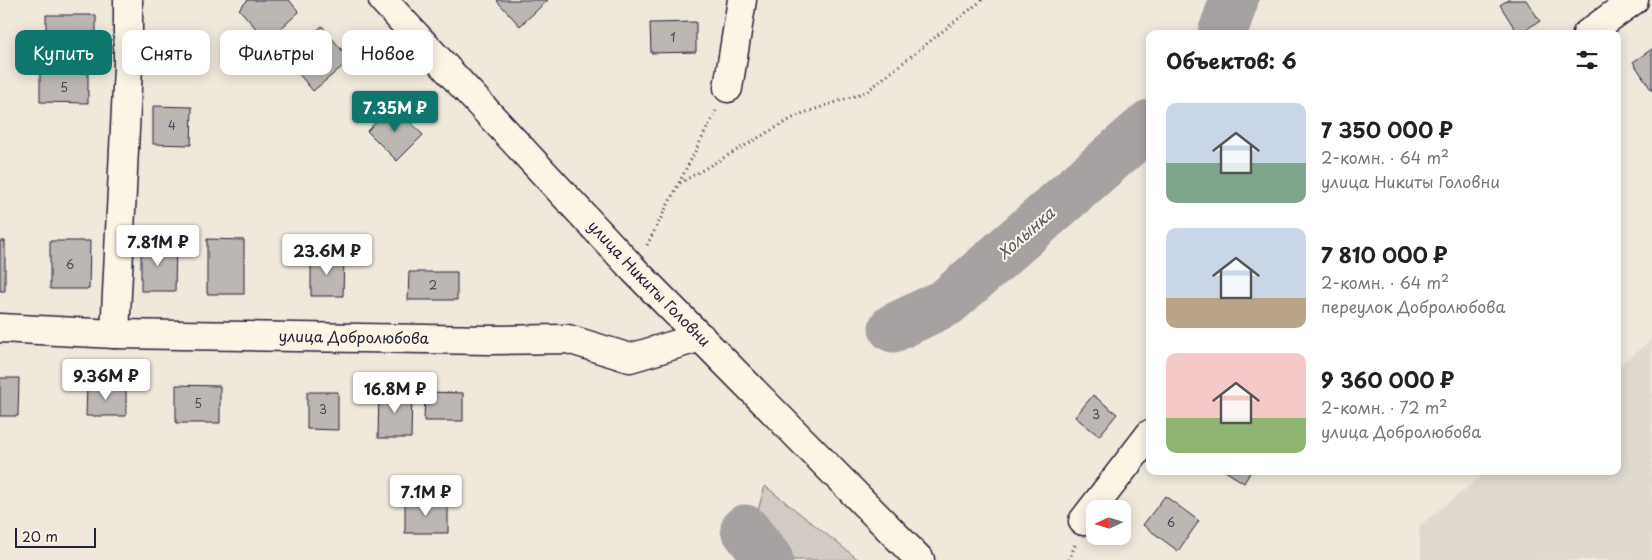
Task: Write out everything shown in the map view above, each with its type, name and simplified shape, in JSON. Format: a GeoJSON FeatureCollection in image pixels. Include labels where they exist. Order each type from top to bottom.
{"type":"FeatureCollection","features":[{"type":"Feature","properties":{"kind":"street"},"geometry":{"type":"LineString","coordinates":[[115,334],[128,67],[128,0]]}},
{"type":"Feature","properties":{"kind":"street","name":"улица Никиты Головни"},"geometry":{"type":"LineString","coordinates":[[383,0],[634,270],[920,560]]}},
{"type":"Feature","properties":{"kind":"street"},"geometry":{"type":"LineString","coordinates":[[728,88],[742,0]]}},
{"type":"Feature","properties":{"kind":"street"},"geometry":{"type":"LineString","coordinates":[[1593,30],[1634,0]]}},
{"type":"Feature","properties":{"kind":"street","name":"улица Добролюбова"},"geometry":{"type":"LineString","coordinates":[[0,328],[115,334],[490,340],[568,339],[630,358],[701,337]]}},
{"type":"Feature","properties":{"kind":"street"},"geometry":{"type":"LineString","coordinates":[[1083,521],[1146,439]]}},
{"type":"Feature","properties":{"kind":"path"},"geometry":{"type":"LineString","coordinates":[[680,183],[798,115],[866,92],[982,0]]}},
{"type":"Feature","properties":{"kind":"path"},"geometry":{"type":"LineString","coordinates":[[634,270],[728,88]]}},
{"type":"Feature","properties":{"kind":"shaded area"},"geometry":{"type":"Polygon","coordinates":[[[1652,339],[1652,560],[1421,560],[1419,526],[1483,475],[1621,475],[1621,365],[1652,339]]]}},
{"type":"Feature","properties":{"kind":"shaded area"},"geometry":{"type":"Polygon","coordinates":[[[765,486],[859,560],[792,560],[777,549],[756,517],[765,486]]]}},
{"type":"Feature","properties":{"kind":"building"},"geometry":{"type":"Polygon","coordinates":[[[248,0],[289,0],[299,12],[279,30],[257,30],[239,9],[248,0]]]}},
{"type":"Feature","properties":{"kind":"building"},"geometry":{"type":"Polygon","coordinates":[[[498,0],[548,0],[520,26],[498,0]]]}},
{"type":"Feature","properties":{"kind":"building"},"geometry":{"type":"Polygon","coordinates":[[[1508,0],[1526,0],[1540,21],[1525,30],[1516,30],[1500,5],[1508,0]]]}},
{"type":"Feature","properties":{"kind":"building"},"geometry":{"type":"Polygon","coordinates":[[[46,15],[96,15],[96,30],[46,30],[46,15]]]}},
{"type":"Feature","properties":{"kind":"building"},"geometry":{"type":"Polygon","coordinates":[[[696,22],[696,52],[651,53],[650,23],[696,22]]]}},
{"type":"Feature","properties":{"kind":"building"},"geometry":{"type":"Polygon","coordinates":[[[322,26],[325,30],[317,30],[322,26]]]}},
{"type":"Feature","properties":{"kind":"building"},"geometry":{"type":"Polygon","coordinates":[[[332,38],[342,50],[342,67],[313,91],[300,75],[332,75],[332,38]]]}},
{"type":"Feature","properties":{"kind":"building"},"geometry":{"type":"Polygon","coordinates":[[[1652,49],[1652,91],[1633,62],[1652,49]]]}},
{"type":"Feature","properties":{"kind":"building"},"geometry":{"type":"Polygon","coordinates":[[[40,75],[88,75],[88,103],[40,102],[40,75]]]}},
{"type":"Feature","properties":{"kind":"building"},"geometry":{"type":"Polygon","coordinates":[[[394,105],[423,135],[397,161],[367,131],[394,105]]]}},
{"type":"Feature","properties":{"kind":"building"},"geometry":{"type":"Polygon","coordinates":[[[153,106],[192,107],[191,145],[153,144],[153,106]]]}},
{"type":"Feature","properties":{"kind":"building"},"geometry":{"type":"Polygon","coordinates":[[[207,239],[244,240],[244,294],[207,294],[207,239]]]}},
{"type":"Feature","properties":{"kind":"building"},"geometry":{"type":"Polygon","coordinates":[[[0,241],[5,241],[5,291],[0,291],[0,241]]]}},
{"type":"Feature","properties":{"kind":"building"},"geometry":{"type":"Polygon","coordinates":[[[50,241],[90,241],[89,289],[50,289],[50,241]]]}},
{"type":"Feature","properties":{"kind":"building"},"geometry":{"type":"Polygon","coordinates":[[[141,244],[176,244],[175,291],[141,291],[141,244]]]}},
{"type":"Feature","properties":{"kind":"building"},"geometry":{"type":"Polygon","coordinates":[[[311,257],[344,257],[343,296],[311,296],[311,257]]]}},
{"type":"Feature","properties":{"kind":"building"},"geometry":{"type":"Polygon","coordinates":[[[409,272],[457,272],[457,300],[408,300],[409,272]]]}},
{"type":"Feature","properties":{"kind":"building"},"geometry":{"type":"Polygon","coordinates":[[[0,378],[19,378],[18,416],[0,416],[0,378]]]}},
{"type":"Feature","properties":{"kind":"building"},"geometry":{"type":"Polygon","coordinates":[[[87,385],[126,386],[126,416],[86,416],[87,385]]]}},
{"type":"Feature","properties":{"kind":"building"},"geometry":{"type":"Polygon","coordinates":[[[176,385],[220,386],[220,423],[176,423],[176,385]]]}},
{"type":"Feature","properties":{"kind":"building"},"geometry":{"type":"Polygon","coordinates":[[[379,389],[412,390],[411,438],[378,438],[379,389]]]}},
{"type":"Feature","properties":{"kind":"building"},"geometry":{"type":"Polygon","coordinates":[[[307,392],[338,392],[338,430],[307,429],[307,392]]]}},
{"type":"Feature","properties":{"kind":"building"},"geometry":{"type":"Polygon","coordinates":[[[425,392],[463,393],[463,421],[424,421],[425,392]]]}},
{"type":"Feature","properties":{"kind":"building"},"geometry":{"type":"Polygon","coordinates":[[[1093,395],[1117,414],[1099,436],[1075,417],[1093,395]]]}},
{"type":"Feature","properties":{"kind":"building"},"geometry":{"type":"Polygon","coordinates":[[[1231,475],[1249,475],[1244,483],[1231,475]]]}},
{"type":"Feature","properties":{"kind":"building"},"geometry":{"type":"Polygon","coordinates":[[[1165,496],[1199,521],[1178,551],[1143,525],[1165,496]]]}},
{"type":"Feature","properties":{"kind":"building"},"geometry":{"type":"Polygon","coordinates":[[[405,501],[448,502],[448,533],[405,533],[405,501]]]}},
{"type":"Feature","properties":{"kind":"waterway","name":"Холынка"},"geometry":{"type":"LineString","coordinates":[[1223,30],[1234,0]]}},
{"type":"Feature","properties":{"kind":"waterway","name":"Холынка"},"geometry":{"type":"LineString","coordinates":[[893,328],[947,302],[1146,128]]}},
{"type":"Feature","properties":{"kind":"waterway","name":"Холынка"},"geometry":{"type":"LineString","coordinates":[[745,529],[769,560]]}}]}
